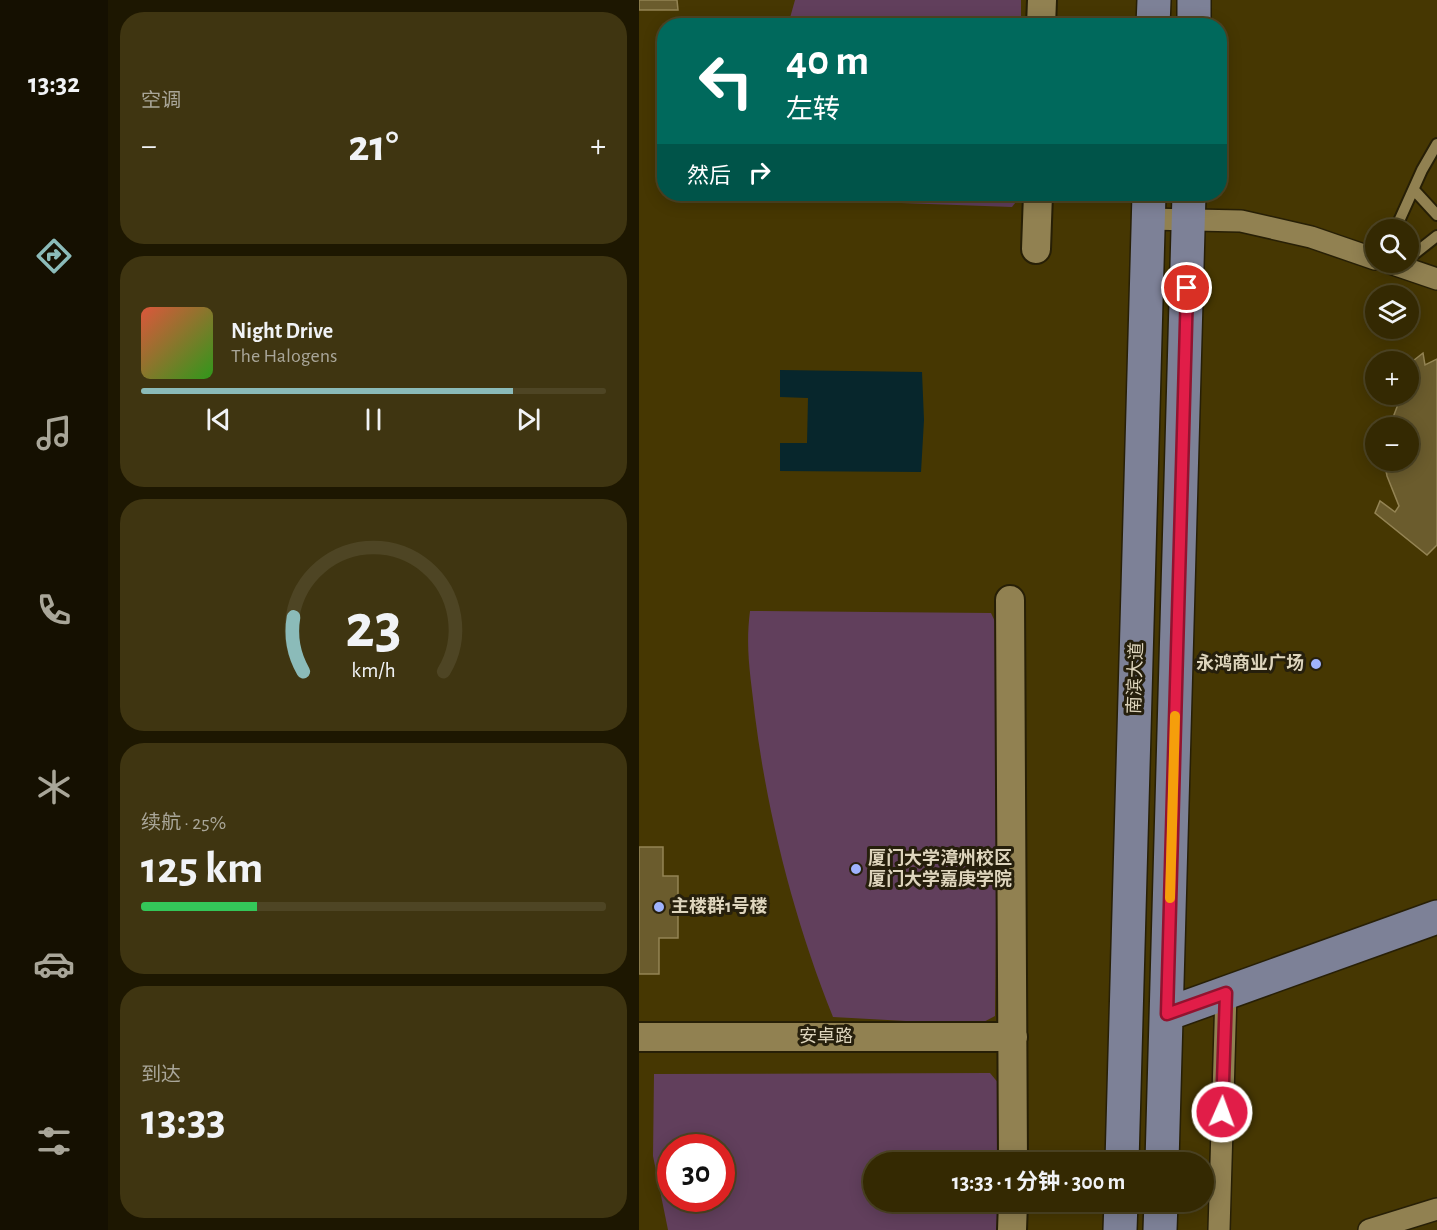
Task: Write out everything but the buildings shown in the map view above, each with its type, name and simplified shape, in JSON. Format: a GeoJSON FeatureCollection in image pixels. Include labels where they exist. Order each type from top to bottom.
{"type":"FeatureCollection","features":[{"type":"Feature","properties":{"kind":"main road"},"geometry":{"type":"LineString","coordinates":[[1153,18],[1154,0]]}},
{"type":"Feature","properties":{"kind":"main road"},"geometry":{"type":"LineString","coordinates":[[1194,0],[1194,18]]}},
{"type":"Feature","properties":{"kind":"main road","name":"南滨大道"},"geometry":{"type":"LineString","coordinates":[[1122,1152],[1148,206]]}},
{"type":"Feature","properties":{"kind":"main road"},"geometry":{"type":"LineString","coordinates":[[1162,1152],[1189,206]]}},
{"type":"Feature","properties":{"kind":"main road"},"geometry":{"type":"LineString","coordinates":[[1167,1014],[1437,917]]}},
{"type":"Feature","properties":{"kind":"main road"},"geometry":{"type":"LineString","coordinates":[[1120,1230],[1121,1212]]}},
{"type":"Feature","properties":{"kind":"main road"},"geometry":{"type":"LineString","coordinates":[[1160,1230],[1161,1212]]}},
{"type":"Feature","properties":{"kind":"street"},"geometry":{"type":"LineString","coordinates":[[1041,18],[1042,0]]}},
{"type":"Feature","properties":{"kind":"street"},"geometry":{"type":"LineString","coordinates":[[1036,249],[1038,201]]}},
{"type":"Feature","properties":{"kind":"street"},"geometry":{"type":"LineString","coordinates":[[1148,206],[1189,206],[1365,252]]}},
{"type":"Feature","properties":{"kind":"street"},"geometry":{"type":"LineString","coordinates":[[1419,272],[1437,279]]}},
{"type":"Feature","properties":{"kind":"street"},"geometry":{"type":"LineString","coordinates":[[1010,600],[1013,1152]]}},
{"type":"Feature","properties":{"kind":"street"},"geometry":{"type":"LineString","coordinates":[[1219,1230],[1226,993]]}},
{"type":"Feature","properties":{"kind":"street","name":"安卓路"},"geometry":{"type":"LineString","coordinates":[[639,1037],[1013,1037]]}},
{"type":"Feature","properties":{"kind":"street"},"geometry":{"type":"LineString","coordinates":[[1369,1230],[1437,1209]]}},
{"type":"Feature","properties":{"kind":"street"},"geometry":{"type":"LineString","coordinates":[[1013,1212],[1013,1230]]}},
{"type":"Feature","properties":{"kind":"lane"},"geometry":{"type":"LineString","coordinates":[[1400,219],[1437,144]]}},
{"type":"Feature","properties":{"kind":"lane"},"geometry":{"type":"LineString","coordinates":[[1414,190],[1437,215]]}},
{"type":"Feature","properties":{"kind":"lane"},"geometry":{"type":"LineString","coordinates":[[1419,244],[1437,236]]}},
{"type":"Feature","properties":{"kind":"shaded area"},"geometry":{"type":"Polygon","coordinates":[[[795,0],[1021,0],[1021,18],[790,18],[795,0]]]}},
{"type":"Feature","properties":{"kind":"shaded area"},"geometry":{"type":"Polygon","coordinates":[[[845,201],[1017,201],[1012,207],[845,201]]]}},
{"type":"Feature","properties":{"kind":"shaded area"},"geometry":{"type":"Polygon","coordinates":[[[750,611],[991,613],[999,630],[995,1016],[978,1025],[833,1017],[795,907],[767,793],[749,664],[750,611]]]}},
{"type":"Feature","properties":{"kind":"shaded area"},"geometry":{"type":"Polygon","coordinates":[[[990,1073],[1000,1085],[1000,1152],[863,1152],[863,1212],[999,1212],[999,1230],[668,1230],[664,1212],[735,1212],[735,1134],[657,1134],[657,1176],[653,1156],[654,1074],[990,1073]]]}},
{"type":"Feature","properties":{"kind":"water"},"geometry":{"type":"Polygon","coordinates":[[[780,370],[922,372],[924,420],[921,472],[780,471],[780,443],[807,443],[808,398],[780,397],[780,370]]]}},
{"type":"Feature","properties":{"kind":"slow traffic"},"geometry":{"type":"LineString","coordinates":[[1170,898],[1175,716]]}},
{"type":"Feature","properties":{"kind":"place","name":"永鸿商业广场"},"geometry":{"type":"Point","coordinates":[1316,664]}},
{"type":"Feature","properties":{"kind":"place","name":"厦门大学漳州校区 厦门大学嘉庚学院"},"geometry":{"type":"Point","coordinates":[856,869]}},
{"type":"Feature","properties":{"kind":"place","name":"主楼群1号楼"},"geometry":{"type":"Point","coordinates":[659,907]}},
{"type":"Feature","properties":{"kind":"route"},"geometry":{"type":"LineString","coordinates":[[1187,288],[1167,1014],[1226,993],[1222,1112]]}}]}
